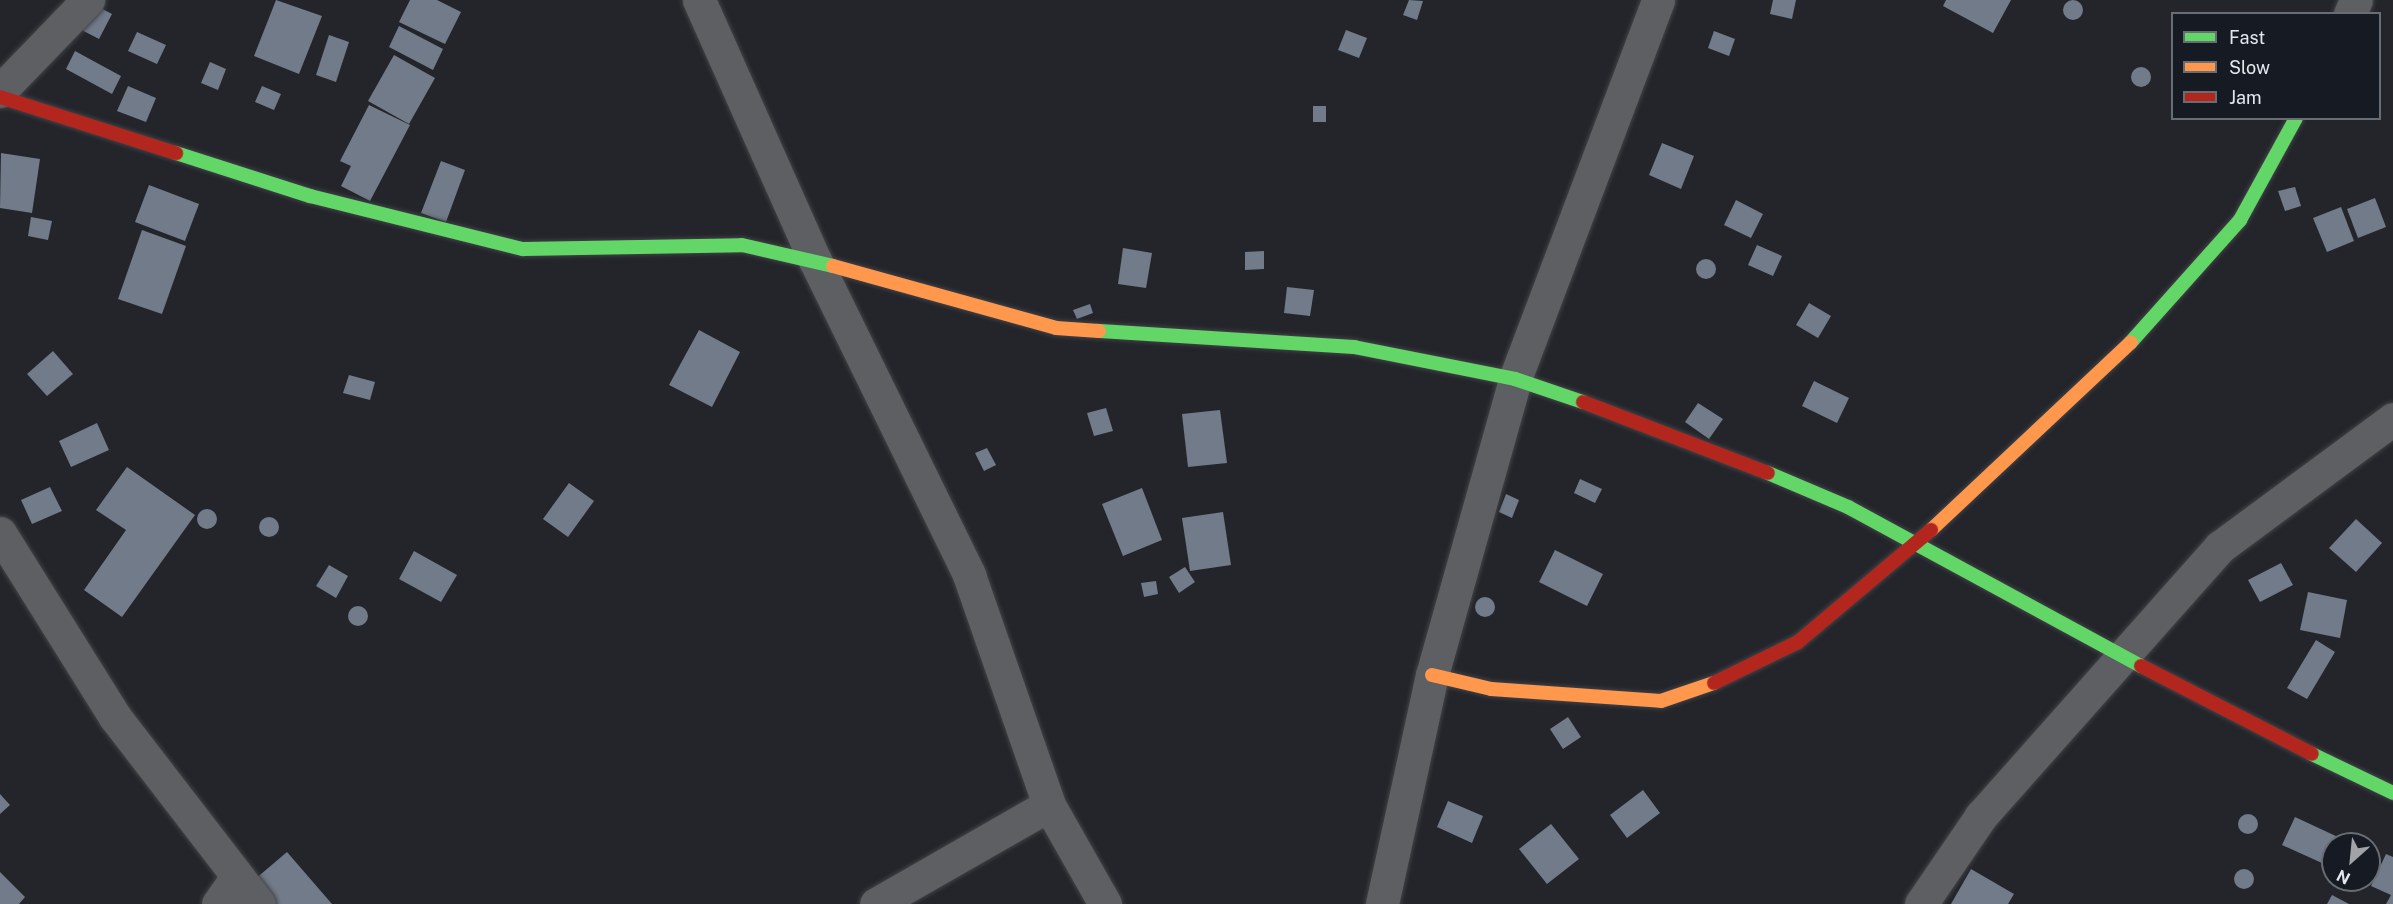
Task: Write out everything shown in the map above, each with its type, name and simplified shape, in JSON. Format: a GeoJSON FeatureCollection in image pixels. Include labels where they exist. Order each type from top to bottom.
{"type":"FeatureCollection","features":[{"type":"Feature","properties":{"kind":"street"},"geometry":{"type":"LineString","coordinates":[[0,90],[88,0]]}},
{"type":"Feature","properties":{"kind":"street"},"geometry":{"type":"LineString","coordinates":[[699,0],[816,260],[969,575],[1049,805],[1105,904]]}},
{"type":"Feature","properties":{"kind":"street"},"geometry":{"type":"LineString","coordinates":[[1382,904],[1432,675],[1515,379],[1658,0]]}},
{"type":"Feature","properties":{"kind":"street"},"geometry":{"type":"LineString","coordinates":[[0,97],[310,196],[523,249],[742,245],[816,260],[883,284],[1056,327],[1354,347],[1515,379],[1683,437],[1848,507],[2124,657],[2393,793]]}},
{"type":"Feature","properties":{"kind":"street"},"geometry":{"type":"LineString","coordinates":[[1432,675],[1491,689],[1613,701],[1661,701],[1693,693],[1798,642],[1916,544],[2086,387],[2174,295],[2240,220],[2295,120]]}},
{"type":"Feature","properties":{"kind":"street"},"geometry":{"type":"LineString","coordinates":[[1921,904],[1981,816],[2220,546],[2393,419]]}},
{"type":"Feature","properties":{"kind":"street"},"geometry":{"type":"LineString","coordinates":[[0,533],[227,891],[259,904]]}},
{"type":"Feature","properties":{"kind":"street"},"geometry":{"type":"LineString","coordinates":[[876,904],[1049,805]]}},
{"type":"Feature","properties":{"kind":"building"},"geometry":{"type":"Polygon","coordinates":[[[276,0],[322,16],[299,74],[254,56],[276,0]]]}},
{"type":"Feature","properties":{"kind":"building"},"geometry":{"type":"Polygon","coordinates":[[[410,0],[437,0],[461,12],[445,44],[399,22],[410,0]]]}},
{"type":"Feature","properties":{"kind":"building"},"geometry":{"type":"Polygon","coordinates":[[[1409,0],[1423,1],[1417,20],[1403,15],[1409,0]]]}},
{"type":"Feature","properties":{"kind":"building"},"geometry":{"type":"Polygon","coordinates":[[[1773,0],[1796,0],[1792,19],[1770,14],[1773,0]]]}},
{"type":"Feature","properties":{"kind":"building"},"geometry":{"type":"Polygon","coordinates":[[[1946,0],[2011,0],[1993,33],[1943,6],[1946,0]]]}},
{"type":"Feature","properties":{"kind":"building"},"geometry":{"type":"Polygon","coordinates":[[[2073,0],[2080,3],[2083,10],[2080,17],[2073,20],[2066,17],[2063,10],[2066,3],[2073,0]]]}},
{"type":"Feature","properties":{"kind":"building"},"geometry":{"type":"Polygon","coordinates":[[[89,2],[112,14],[99,39],[76,27],[89,2]]]}},
{"type":"Feature","properties":{"kind":"building"},"geometry":{"type":"Polygon","coordinates":[[[399,26],[443,49],[433,70],[389,47],[399,26]]]}},
{"type":"Feature","properties":{"kind":"building"},"geometry":{"type":"Polygon","coordinates":[[[1346,30],[1367,38],[1359,58],[1338,50],[1346,30]]]}},
{"type":"Feature","properties":{"kind":"building"},"geometry":{"type":"Polygon","coordinates":[[[1714,31],[1735,39],[1729,56],[1708,48],[1714,31]]]}},
{"type":"Feature","properties":{"kind":"building"},"geometry":{"type":"Polygon","coordinates":[[[137,32],[166,45],[157,64],[128,51],[137,32]]]}},
{"type":"Feature","properties":{"kind":"building"},"geometry":{"type":"Polygon","coordinates":[[[329,35],[349,42],[336,82],[316,75],[329,35]]]}},
{"type":"Feature","properties":{"kind":"building"},"geometry":{"type":"Polygon","coordinates":[[[75,51],[121,76],[112,94],[66,69],[75,51]]]}},
{"type":"Feature","properties":{"kind":"building"},"geometry":{"type":"Polygon","coordinates":[[[394,55],[435,78],[409,124],[368,101],[394,55]]]}},
{"type":"Feature","properties":{"kind":"building"},"geometry":{"type":"Polygon","coordinates":[[[210,62],[226,69],[218,90],[201,83],[210,62]]]}},
{"type":"Feature","properties":{"kind":"building"},"geometry":{"type":"Polygon","coordinates":[[[2141,67],[2148,70],[2151,77],[2148,84],[2141,87],[2134,84],[2131,77],[2134,70],[2141,67]]]}},
{"type":"Feature","properties":{"kind":"building"},"geometry":{"type":"Polygon","coordinates":[[[128,86],[156,98],[146,122],[117,111],[128,86]]]}},
{"type":"Feature","properties":{"kind":"building"},"geometry":{"type":"Polygon","coordinates":[[[262,86],[281,94],[274,110],[255,102],[262,86]]]}},
{"type":"Feature","properties":{"kind":"building"},"geometry":{"type":"Polygon","coordinates":[[[369,105],[410,125],[370,201],[341,186],[351,166],[340,161],[369,105]]]}},
{"type":"Feature","properties":{"kind":"building"},"geometry":{"type":"Polygon","coordinates":[[[1313,106],[1326,106],[1326,122],[1313,122],[1313,106]]]}},
{"type":"Feature","properties":{"kind":"building"},"geometry":{"type":"Polygon","coordinates":[[[1662,143],[1694,156],[1681,189],[1649,175],[1662,143]]]}},
{"type":"Feature","properties":{"kind":"building"},"geometry":{"type":"Polygon","coordinates":[[[1,153],[40,159],[32,213],[0,208],[1,153]]]}},
{"type":"Feature","properties":{"kind":"building"},"geometry":{"type":"Polygon","coordinates":[[[441,161],[465,170],[446,222],[421,213],[441,161]]]}},
{"type":"Feature","properties":{"kind":"building"},"geometry":{"type":"Polygon","coordinates":[[[149,185],[199,204],[185,241],[135,222],[149,185]]]}},
{"type":"Feature","properties":{"kind":"building"},"geometry":{"type":"Polygon","coordinates":[[[2295,187],[2301,206],[2285,211],[2278,191],[2295,187]]]}},
{"type":"Feature","properties":{"kind":"building"},"geometry":{"type":"Polygon","coordinates":[[[2375,198],[2386,227],[2358,238],[2347,209],[2375,198]]]}},
{"type":"Feature","properties":{"kind":"building"},"geometry":{"type":"Polygon","coordinates":[[[1736,200],[1763,214],[1751,238],[1724,225],[1736,200]]]}},
{"type":"Feature","properties":{"kind":"building"},"geometry":{"type":"Polygon","coordinates":[[[2341,207],[2354,241],[2327,252],[2313,218],[2341,207]]]}},
{"type":"Feature","properties":{"kind":"building"},"geometry":{"type":"Polygon","coordinates":[[[31,217],[52,221],[48,240],[28,236],[31,217]]]}},
{"type":"Feature","properties":{"kind":"building"},"geometry":{"type":"Polygon","coordinates":[[[142,230],[186,246],[162,314],[118,299],[142,230]]]}},
{"type":"Feature","properties":{"kind":"building"},"geometry":{"type":"Polygon","coordinates":[[[1757,245],[1782,256],[1773,276],[1748,265],[1757,245]]]}},
{"type":"Feature","properties":{"kind":"building"},"geometry":{"type":"Polygon","coordinates":[[[1123,248],[1152,253],[1146,288],[1118,284],[1123,248]]]}},
{"type":"Feature","properties":{"kind":"building"},"geometry":{"type":"Polygon","coordinates":[[[1264,251],[1264,269],[1245,270],[1245,252],[1264,251]]]}},
{"type":"Feature","properties":{"kind":"building"},"geometry":{"type":"Polygon","coordinates":[[[1706,259],[1713,262],[1716,269],[1713,276],[1706,279],[1699,276],[1696,269],[1699,262],[1706,259]]]}},
{"type":"Feature","properties":{"kind":"building"},"geometry":{"type":"Polygon","coordinates":[[[1287,287],[1314,290],[1310,316],[1284,313],[1287,287]]]}},
{"type":"Feature","properties":{"kind":"building"},"geometry":{"type":"Polygon","coordinates":[[[1809,303],[1831,316],[1818,338],[1796,325],[1809,303]]]}},
{"type":"Feature","properties":{"kind":"building"},"geometry":{"type":"Polygon","coordinates":[[[1090,304],[1093,313],[1077,319],[1073,310],[1090,304]]]}},
{"type":"Feature","properties":{"kind":"building"},"geometry":{"type":"Polygon","coordinates":[[[699,330],[740,352],[712,407],[669,385],[699,330]]]}},
{"type":"Feature","properties":{"kind":"building"},"geometry":{"type":"Polygon","coordinates":[[[53,351],[73,374],[47,396],[27,374],[53,351]]]}},
{"type":"Feature","properties":{"kind":"building"},"geometry":{"type":"Polygon","coordinates":[[[349,375],[375,382],[370,400],[343,393],[349,375]]]}},
{"type":"Feature","properties":{"kind":"building"},"geometry":{"type":"Polygon","coordinates":[[[1814,381],[1849,398],[1837,423],[1802,406],[1814,381]]]}},
{"type":"Feature","properties":{"kind":"building"},"geometry":{"type":"Polygon","coordinates":[[[1698,403],[1723,419],[1709,439],[1685,422],[1698,403]]]}},
{"type":"Feature","properties":{"kind":"building"},"geometry":{"type":"Polygon","coordinates":[[[1106,408],[1113,431],[1094,436],[1087,413],[1106,408]]]}},
{"type":"Feature","properties":{"kind":"building"},"geometry":{"type":"Polygon","coordinates":[[[1220,410],[1227,463],[1188,467],[1182,414],[1220,410]]]}},
{"type":"Feature","properties":{"kind":"building"},"geometry":{"type":"Polygon","coordinates":[[[97,423],[109,450],[71,467],[59,441],[97,423]]]}},
{"type":"Feature","properties":{"kind":"building"},"geometry":{"type":"Polygon","coordinates":[[[987,448],[996,465],[984,471],[975,453],[987,448]]]}},
{"type":"Feature","properties":{"kind":"building"},"geometry":{"type":"Polygon","coordinates":[[[127,467],[195,515],[122,617],[84,590],[126,530],[96,510],[127,467]]]}},
{"type":"Feature","properties":{"kind":"building"},"geometry":{"type":"Polygon","coordinates":[[[1580,479],[1602,489],[1595,503],[1574,493],[1580,479]]]}},
{"type":"Feature","properties":{"kind":"building"},"geometry":{"type":"Polygon","coordinates":[[[569,483],[594,501],[568,537],[543,519],[569,483]]]}},
{"type":"Feature","properties":{"kind":"building"},"geometry":{"type":"Polygon","coordinates":[[[50,487],[62,511],[32,524],[21,500],[50,487]]]}},
{"type":"Feature","properties":{"kind":"building"},"geometry":{"type":"Polygon","coordinates":[[[1142,488],[1162,540],[1123,556],[1102,504],[1142,488]]]}},
{"type":"Feature","properties":{"kind":"building"},"geometry":{"type":"Polygon","coordinates":[[[1506,494],[1519,500],[1512,518],[1499,512],[1506,494]]]}},
{"type":"Feature","properties":{"kind":"building"},"geometry":{"type":"Polygon","coordinates":[[[207,509],[214,512],[217,519],[214,526],[207,529],[200,526],[197,519],[200,512],[207,509]]]}},
{"type":"Feature","properties":{"kind":"building"},"geometry":{"type":"Polygon","coordinates":[[[1223,512],[1231,565],[1190,571],[1182,518],[1223,512]]]}},
{"type":"Feature","properties":{"kind":"building"},"geometry":{"type":"Polygon","coordinates":[[[269,517],[276,520],[279,527],[276,534],[269,537],[262,534],[259,527],[262,520],[269,517]]]}},
{"type":"Feature","properties":{"kind":"building"},"geometry":{"type":"Polygon","coordinates":[[[2356,519],[2382,543],[2356,572],[2329,548],[2356,519]]]}},
{"type":"Feature","properties":{"kind":"building"},"geometry":{"type":"Polygon","coordinates":[[[1555,550],[1603,574],[1587,606],[1539,582],[1555,550]]]}},
{"type":"Feature","properties":{"kind":"building"},"geometry":{"type":"Polygon","coordinates":[[[414,551],[457,575],[441,602],[399,579],[414,551]]]}},
{"type":"Feature","properties":{"kind":"building"},"geometry":{"type":"Polygon","coordinates":[[[2281,563],[2293,585],[2260,602],[2248,580],[2281,563]]]}},
{"type":"Feature","properties":{"kind":"building"},"geometry":{"type":"Polygon","coordinates":[[[329,565],[348,576],[336,598],[316,586],[329,565]]]}},
{"type":"Feature","properties":{"kind":"building"},"geometry":{"type":"Polygon","coordinates":[[[1185,567],[1195,582],[1179,593],[1169,577],[1185,567]]]}},
{"type":"Feature","properties":{"kind":"building"},"geometry":{"type":"Polygon","coordinates":[[[1156,581],[1158,594],[1144,597],[1141,583],[1156,581]]]}},
{"type":"Feature","properties":{"kind":"building"},"geometry":{"type":"Polygon","coordinates":[[[2308,592],[2347,600],[2340,638],[2300,630],[2308,592]]]}},
{"type":"Feature","properties":{"kind":"building"},"geometry":{"type":"Polygon","coordinates":[[[1485,597],[1492,600],[1495,607],[1492,614],[1485,617],[1478,614],[1475,607],[1478,600],[1485,597]]]}},
{"type":"Feature","properties":{"kind":"building"},"geometry":{"type":"Polygon","coordinates":[[[358,606],[365,609],[368,616],[365,623],[358,626],[351,623],[348,616],[351,609],[358,606]]]}},
{"type":"Feature","properties":{"kind":"building"},"geometry":{"type":"Polygon","coordinates":[[[2316,640],[2335,652],[2307,699],[2287,688],[2316,640]]]}},
{"type":"Feature","properties":{"kind":"building"},"geometry":{"type":"Polygon","coordinates":[[[1568,717],[1581,737],[1563,749],[1550,729],[1568,717]]]}},
{"type":"Feature","properties":{"kind":"building"},"geometry":{"type":"Polygon","coordinates":[[[1643,790],[1660,813],[1627,838],[1610,815],[1643,790]]]}},
{"type":"Feature","properties":{"kind":"building"},"geometry":{"type":"Polygon","coordinates":[[[0,794],[10,805],[0,814],[0,794]]]}},
{"type":"Feature","properties":{"kind":"building"},"geometry":{"type":"Polygon","coordinates":[[[1448,801],[1483,816],[1472,843],[1437,827],[1448,801]]]}},
{"type":"Feature","properties":{"kind":"building"},"geometry":{"type":"Polygon","coordinates":[[[2248,814],[2255,817],[2258,824],[2255,831],[2248,834],[2241,831],[2238,824],[2241,817],[2248,814]]]}},
{"type":"Feature","properties":{"kind":"building"},"geometry":{"type":"Polygon","coordinates":[[[2295,817],[2327,832],[2321,832],[2321,863],[2282,845],[2295,817]]]}},
{"type":"Feature","properties":{"kind":"building"},"geometry":{"type":"Polygon","coordinates":[[[1551,824],[1579,859],[1547,884],[1519,849],[1551,824]]]}},
{"type":"Feature","properties":{"kind":"building"},"geometry":{"type":"Polygon","coordinates":[[[287,852],[332,904],[275,904],[254,880],[287,852]]]}},
{"type":"Feature","properties":{"kind":"building"},"geometry":{"type":"Polygon","coordinates":[[[2386,854],[2393,857],[2393,904],[2386,904],[2391,895],[2381,890],[2381,865],[2386,854]]]}},
{"type":"Feature","properties":{"kind":"building"},"geometry":{"type":"Polygon","coordinates":[[[1971,869],[2014,894],[2008,904],[1951,904],[1971,869]]]}},
{"type":"Feature","properties":{"kind":"building"},"geometry":{"type":"Polygon","coordinates":[[[2244,869],[2251,872],[2254,879],[2251,886],[2244,889],[2237,886],[2234,879],[2237,872],[2244,869]]]}},
{"type":"Feature","properties":{"kind":"building"},"geometry":{"type":"Polygon","coordinates":[[[0,872],[25,897],[19,904],[0,904],[0,872]]]}},
{"type":"Feature","properties":{"kind":"building"},"geometry":{"type":"Polygon","coordinates":[[[2332,895],[2349,904],[2327,904],[2332,895]]]}},
{"type":"Feature","properties":{"kind":"traffic: fast"},"geometry":{"type":"LineString","coordinates":[[2131,342],[2240,220],[2295,120]]}},
{"type":"Feature","properties":{"kind":"traffic: fast"},"geometry":{"type":"LineString","coordinates":[[176,153],[310,196],[523,249],[742,245],[833,266]]}},
{"type":"Feature","properties":{"kind":"traffic: fast"},"geometry":{"type":"LineString","coordinates":[[1099,331],[1354,347],[1515,379],[1583,402]]}},
{"type":"Feature","properties":{"kind":"traffic: fast"},"geometry":{"type":"LineString","coordinates":[[1768,473],[1848,507],[2141,666]]}},
{"type":"Feature","properties":{"kind":"traffic: fast"},"geometry":{"type":"LineString","coordinates":[[2312,754],[2393,793]]}},
{"type":"Feature","properties":{"kind":"traffic: slow"},"geometry":{"type":"LineString","coordinates":[[833,266],[1056,328],[1099,331]]}},
{"type":"Feature","properties":{"kind":"traffic: slow"},"geometry":{"type":"LineString","coordinates":[[1931,530],[2131,342]]}},
{"type":"Feature","properties":{"kind":"traffic: slow"},"geometry":{"type":"LineString","coordinates":[[1432,675],[1491,689],[1661,701],[1714,683]]}},
{"type":"Feature","properties":{"kind":"traffic: jam"},"geometry":{"type":"LineString","coordinates":[[0,97],[176,153]]}},
{"type":"Feature","properties":{"kind":"traffic: jam"},"geometry":{"type":"LineString","coordinates":[[1583,402],[1768,473]]}},
{"type":"Feature","properties":{"kind":"traffic: jam"},"geometry":{"type":"LineString","coordinates":[[1714,683],[1798,642],[1931,530]]}},
{"type":"Feature","properties":{"kind":"traffic: jam"},"geometry":{"type":"LineString","coordinates":[[2141,666],[2312,754]]}}]}
